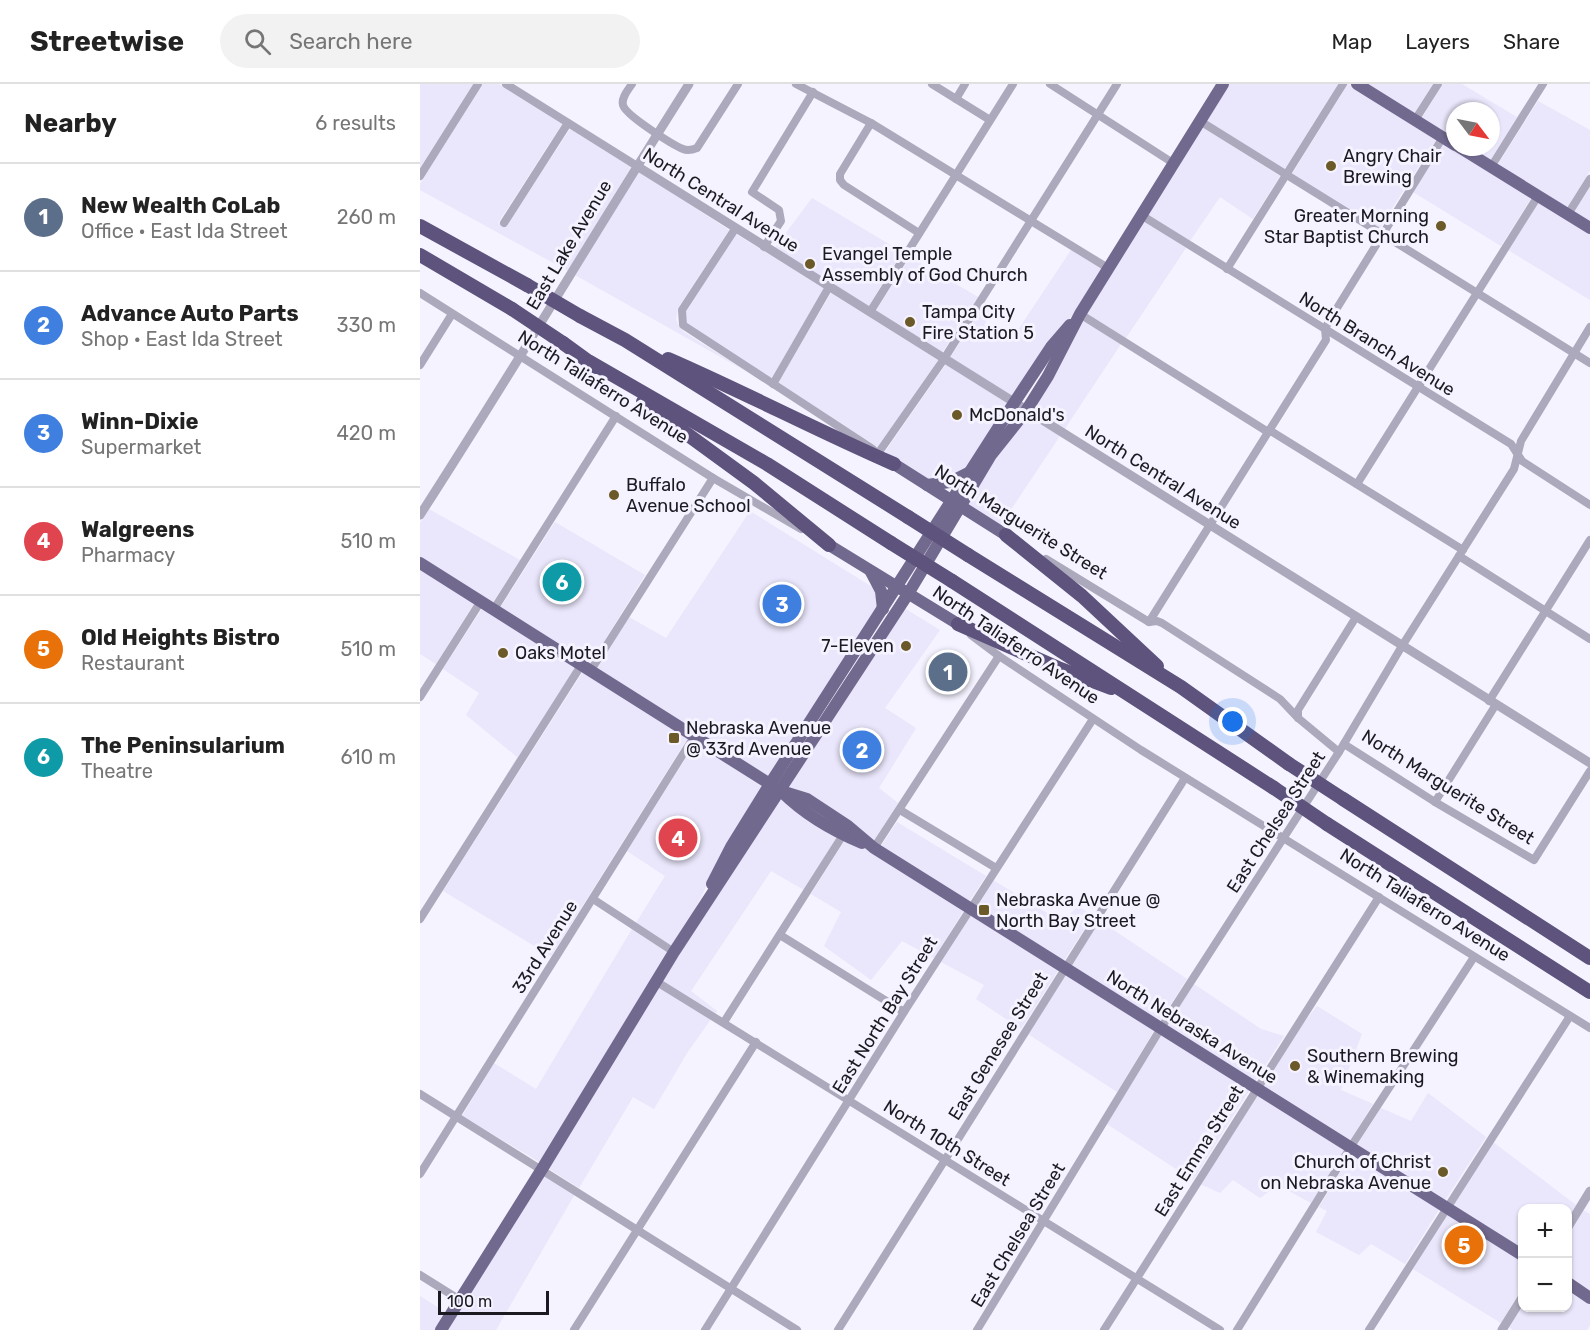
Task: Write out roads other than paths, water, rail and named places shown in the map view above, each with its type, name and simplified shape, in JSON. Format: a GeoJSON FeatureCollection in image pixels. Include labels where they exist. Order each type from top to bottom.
{"type":"FeatureCollection","features":[{"type":"Feature","properties":{"kind":"highway"},"geometry":{"type":"LineString","coordinates":[[420,226],[625,340],[1181,687],[1289,764],[1590,958]]}},
{"type":"Feature","properties":{"kind":"highway"},"geometry":{"type":"LineString","coordinates":[[420,255],[512,309],[590,362],[753,483],[829,545]]}},
{"type":"Feature","properties":{"kind":"highway"},"geometry":{"type":"LineString","coordinates":[[625,340],[728,385],[829,436],[894,464]]}},
{"type":"Feature","properties":{"kind":"highway"},"geometry":{"type":"LineString","coordinates":[[590,362],[767,464],[952,580],[1326,824],[1590,992]]}},
{"type":"Feature","properties":{"kind":"highway"},"geometry":{"type":"LineString","coordinates":[[1006,536],[1082,596],[1181,687]]}},
{"type":"Feature","properties":{"kind":"highway"},"geometry":{"type":"LineString","coordinates":[[958,624],[1058,668],[1132,696]]}},
{"type":"Feature","properties":{"kind":"main road"},"geometry":{"type":"LineString","coordinates":[[441,1330],[674,952],[781,791],[956,504],[1026,411],[1056,363],[1080,314],[1222,84]]}},
{"type":"Feature","properties":{"kind":"main road"},"geometry":{"type":"LineString","coordinates":[[1357,84],[1446,139]]}},
{"type":"Feature","properties":{"kind":"main road"},"geometry":{"type":"LineString","coordinates":[[1473,156],[1590,228]]}},
{"type":"Feature","properties":{"kind":"main road"},"geometry":{"type":"LineString","coordinates":[[956,504],[969,472],[1051,346],[1080,314]]}},
{"type":"Feature","properties":{"kind":"main road","name":"North Marguerite Street"},"geometry":{"type":"LineString","coordinates":[[894,464],[1006,536]]}},
{"type":"Feature","properties":{"kind":"main road"},"geometry":{"type":"LineString","coordinates":[[927,484],[950,482],[969,472]]}},
{"type":"Feature","properties":{"kind":"main road","name":"North Taliaferro Avenue"},"geometry":{"type":"LineString","coordinates":[[829,545],[958,624]]}},
{"type":"Feature","properties":{"kind":"main road","name":"North Nebraska Avenue"},"geometry":{"type":"LineString","coordinates":[[420,563],[695,735],[781,791],[800,810],[843,835],[874,848]]}},
{"type":"Feature","properties":{"kind":"main road"},"geometry":{"type":"LineString","coordinates":[[870,571],[881,591],[883,609]]}},
{"type":"Feature","properties":{"kind":"main road"},"geometry":{"type":"LineString","coordinates":[[689,931],[731,847],[770,784],[883,609],[903,590]]}},
{"type":"Feature","properties":{"kind":"main road","name":"North Nebraska Avenue"},"geometry":{"type":"LineString","coordinates":[[781,791],[807,799],[848,826],[874,848],[1518,1252]]}},
{"type":"Feature","properties":{"kind":"main road"},"geometry":{"type":"LineString","coordinates":[[1572,1286],[1590,1298]]}},
{"type":"Feature","properties":{"kind":"street"},"geometry":{"type":"LineString","coordinates":[[420,176],[478,84]]}},
{"type":"Feature","properties":{"kind":"street","name":"North Central Avenue"},"geometry":{"type":"LineString","coordinates":[[506,84],[1589,763]]}},
{"type":"Feature","properties":{"kind":"street"},"geometry":{"type":"LineString","coordinates":[[632,84],[623,98],[622,104],[626,110],[657,134],[684,150],[697,148],[738,84]]}},
{"type":"Feature","properties":{"kind":"street","name":"East Lake Avenue"},"geometry":{"type":"LineString","coordinates":[[420,515],[521,357],[689,84]]}},
{"type":"Feature","properties":{"kind":"street"},"geometry":{"type":"LineString","coordinates":[[796,84],[871,123],[1108,268]]}},
{"type":"Feature","properties":{"kind":"street"},"geometry":{"type":"LineString","coordinates":[[932,84],[990,120]]}},
{"type":"Feature","properties":{"kind":"street"},"geometry":{"type":"LineString","coordinates":[[956,99],[965,84]]}},
{"type":"Feature","properties":{"kind":"street"},"geometry":{"type":"LineString","coordinates":[[870,312],[1013,84]]}},
{"type":"Feature","properties":{"kind":"street"},"geometry":{"type":"LineString","coordinates":[[1050,84],[1173,163]]}},
{"type":"Feature","properties":{"kind":"street"},"geometry":{"type":"LineString","coordinates":[[879,452],[944,359],[1117,84]]}},
{"type":"Feature","properties":{"kind":"street"},"geometry":{"type":"LineString","coordinates":[[1227,269],[1343,84]]}},
{"type":"Feature","properties":{"kind":"street"},"geometry":{"type":"LineString","coordinates":[[1415,120],[1438,84]]}},
{"type":"Feature","properties":{"kind":"street"},"geometry":{"type":"LineString","coordinates":[[1491,167],[1544,84]]}},
{"type":"Feature","properties":{"kind":"street"},"geometry":{"type":"LineString","coordinates":[[764,247],[781,221],[779,210],[752,192],[813,92]]}},
{"type":"Feature","properties":{"kind":"street"},"geometry":{"type":"LineString","coordinates":[[1200,121],[1590,363]]}},
{"type":"Feature","properties":{"kind":"street"},"geometry":{"type":"LineString","coordinates":[[504,223],[568,123]]}},
{"type":"Feature","properties":{"kind":"street"},"geometry":{"type":"LineString","coordinates":[[871,123],[840,174],[840,180],[844,185],[919,233]]}},
{"type":"Feature","properties":{"kind":"street"},"geometry":{"type":"LineString","coordinates":[[1149,622],[1326,340],[1325,329],[1381,234],[1443,137]]}},
{"type":"Feature","properties":{"kind":"street"},"geometry":{"type":"LineString","coordinates":[[1568,214],[1590,179]]}},
{"type":"Feature","properties":{"kind":"street"},"geometry":{"type":"LineString","coordinates":[[1357,484],[1538,196]]}},
{"type":"Feature","properties":{"kind":"street","name":"North Branch Avenue"},"geometry":{"type":"LineString","coordinates":[[1141,215],[1511,444],[1522,461],[1590,505]]}},
{"type":"Feature","properties":{"kind":"street","name":"North Marguerite Street"},"geometry":{"type":"LineString","coordinates":[[735,229],[682,310],[681,321],[686,329],[879,452],[894,464]]}},
{"type":"Feature","properties":{"kind":"street"},"geometry":{"type":"LineString","coordinates":[[773,384],[829,287]]}},
{"type":"Feature","properties":{"kind":"street","name":"North Taliaferro Avenue"},"geometry":{"type":"LineString","coordinates":[[420,293],[713,478],[829,545]]}},
{"type":"Feature","properties":{"kind":"street"},"geometry":{"type":"LineString","coordinates":[[420,364],[452,314]]}},
{"type":"Feature","properties":{"kind":"street"},"geometry":{"type":"LineString","coordinates":[[1080,314],[1357,484],[1545,612],[1590,639]]}},
{"type":"Feature","properties":{"kind":"street","name":"East Chelsea Street"},"geometry":{"type":"LineString","coordinates":[[977,1330],[1161,1028],[1339,752],[1402,646],[1514,469],[1521,441],[1590,327]]}},
{"type":"Feature","properties":{"kind":"street"},"geometry":{"type":"LineString","coordinates":[[494,609],[616,416]]}},
{"type":"Feature","properties":{"kind":"street"},"geometry":{"type":"LineString","coordinates":[[420,920],[713,478]]}},
{"type":"Feature","properties":{"kind":"street","name":"North Marguerite Street"},"geometry":{"type":"LineString","coordinates":[[1006,536],[1149,622],[1162,623],[1280,699],[1298,718],[1339,752]]}},
{"type":"Feature","properties":{"kind":"street"},"geometry":{"type":"LineString","coordinates":[[1435,802],[1545,612],[1590,540]]}},
{"type":"Feature","properties":{"kind":"street"},"geometry":{"type":"LineString","coordinates":[[420,697],[481,601]]}},
{"type":"Feature","properties":{"kind":"street"},"geometry":{"type":"LineString","coordinates":[[1298,718],[1298,710],[1356,618]]}},
{"type":"Feature","properties":{"kind":"street","name":"North Taliaferro Avenue"},"geometry":{"type":"LineString","coordinates":[[958,624],[999,656],[1185,778],[1590,1028]]}},
{"type":"Feature","properties":{"kind":"street"},"geometry":{"type":"LineString","coordinates":[[874,848],[999,656]]}},
{"type":"Feature","properties":{"kind":"street"},"geometry":{"type":"LineString","coordinates":[[1280,699],[1288,703],[1299,703],[1304,700]]}},
{"type":"Feature","properties":{"kind":"street","name":"East North Bay Street"},"geometry":{"type":"LineString","coordinates":[[705,1330],[904,1012],[1093,719]]}},
{"type":"Feature","properties":{"kind":"street","name":"33rd Avenue"},"geometry":{"type":"LineString","coordinates":[[420,1174],[695,735]]}},
{"type":"Feature","properties":{"kind":"street","name":"North Marguerite Street"},"geometry":{"type":"LineString","coordinates":[[1344,744],[1435,802],[1534,860],[1589,763]]}},
{"type":"Feature","properties":{"kind":"street","name":"East Genesee Street"},"geometry":{"type":"LineString","coordinates":[[838,1330],[1185,778]]}},
{"type":"Feature","properties":{"kind":"street"},"geometry":{"type":"LineString","coordinates":[[900,810],[996,868]]}},
{"type":"Feature","properties":{"kind":"street"},"geometry":{"type":"LineString","coordinates":[[724,1022],[843,835]]}},
{"type":"Feature","properties":{"kind":"street","name":"East Emma Street"},"geometry":{"type":"LineString","coordinates":[[1104,1330],[1255,1088],[1378,897]]}},
{"type":"Feature","properties":{"kind":"street"},"geometry":{"type":"LineString","coordinates":[[592,899],[674,952]]}},
{"type":"Feature","properties":{"kind":"street"},"geometry":{"type":"LineString","coordinates":[[780,935],[904,1012]]}},
{"type":"Feature","properties":{"kind":"street"},"geometry":{"type":"LineString","coordinates":[[1237,1330],[1350,1148],[1474,957]]}},
{"type":"Feature","properties":{"kind":"street","name":"North 10th Street"},"geometry":{"type":"LineString","coordinates":[[657,982],[1220,1330]]}},
{"type":"Feature","properties":{"kind":"street"},"geometry":{"type":"LineString","coordinates":[[1369,1330],[1570,1016]]}},
{"type":"Feature","properties":{"kind":"street"},"geometry":{"type":"LineString","coordinates":[[574,1330],[756,1042]]}},
{"type":"Feature","properties":{"kind":"street"},"geometry":{"type":"LineString","coordinates":[[420,1094],[797,1330]]}},
{"type":"Feature","properties":{"kind":"street"},"geometry":{"type":"LineString","coordinates":[[1572,1220],[1590,1191]]}},
{"type":"Feature","properties":{"kind":"street"},"geometry":{"type":"LineString","coordinates":[[420,1275],[459,1300]]}},
{"type":"Feature","properties":{"kind":"street"},"geometry":{"type":"LineString","coordinates":[[1502,1330],[1518,1304]]}},
{"type":"Feature","properties":{"kind":"place","name":"Angry Chair Brewing"},"geometry":{"type":"Point","coordinates":[1331,166]}},
{"type":"Feature","properties":{"kind":"place","name":"Greater Morning Star Baptist Church"},"geometry":{"type":"Point","coordinates":[1441,226]}},
{"type":"Feature","properties":{"kind":"place","name":"Evangel Temple Assembly of God Church"},"geometry":{"type":"Point","coordinates":[810,264]}},
{"type":"Feature","properties":{"kind":"place","name":"Tampa City Fire Station 5"},"geometry":{"type":"Point","coordinates":[910,322]}},
{"type":"Feature","properties":{"kind":"place","name":"McDonald's"},"geometry":{"type":"Point","coordinates":[957,415]}},
{"type":"Feature","properties":{"kind":"place","name":"Buffalo Avenue School"},"geometry":{"type":"Point","coordinates":[614,495]}},
{"type":"Feature","properties":{"kind":"place","name":"The Peninsularium"},"geometry":{"type":"Point","coordinates":[562,582]}},
{"type":"Feature","properties":{"kind":"place","name":"Winn-Dixie"},"geometry":{"type":"Point","coordinates":[782,604]}},
{"type":"Feature","properties":{"kind":"place","name":"7-Eleven"},"geometry":{"type":"Point","coordinates":[906,646]}},
{"type":"Feature","properties":{"kind":"place","name":"Oaks Motel"},"geometry":{"type":"Point","coordinates":[503,653]}},
{"type":"Feature","properties":{"kind":"place","name":"New Wealth CoLab"},"geometry":{"type":"Point","coordinates":[948,672]}},
{"type":"Feature","properties":{"kind":"place","name":"Nebraska Avenue @ 33rd Avenue"},"geometry":{"type":"Point","coordinates":[674,738]}},
{"type":"Feature","properties":{"kind":"place","name":"Advance Auto Parts"},"geometry":{"type":"Point","coordinates":[862,750]}},
{"type":"Feature","properties":{"kind":"place","name":"Walgreens"},"geometry":{"type":"Point","coordinates":[678,838]}},
{"type":"Feature","properties":{"kind":"place","name":"Nebraska Avenue @ North Bay Street"},"geometry":{"type":"Point","coordinates":[984,910]}},
{"type":"Feature","properties":{"kind":"place","name":"Southern Brewing & Winemaking"},"geometry":{"type":"Point","coordinates":[1295,1066]}},
{"type":"Feature","properties":{"kind":"place","name":"Church of Christ on Nebraska Avenue"},"geometry":{"type":"Point","coordinates":[1443,1172]}},
{"type":"Feature","properties":{"kind":"place","name":"Old Heights Bistro"},"geometry":{"type":"Point","coordinates":[1464,1245]}}]}
